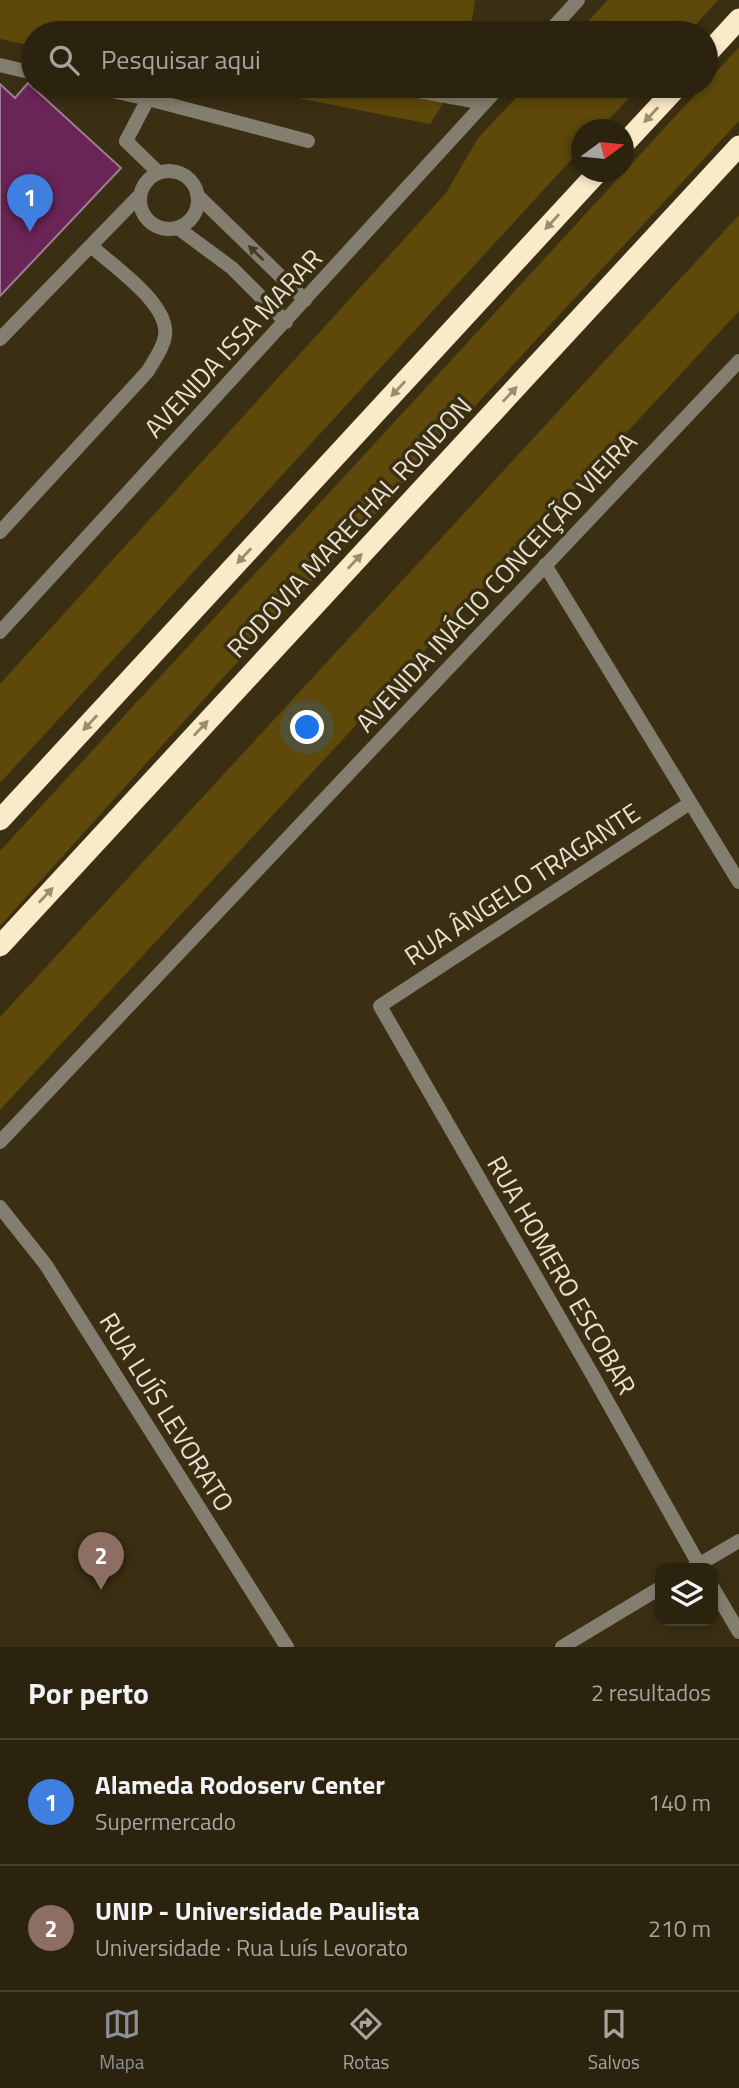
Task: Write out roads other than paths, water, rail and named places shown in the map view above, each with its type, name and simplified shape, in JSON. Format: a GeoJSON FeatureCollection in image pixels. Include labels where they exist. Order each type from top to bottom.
{"type":"FeatureCollection","features":[{"type":"Feature","properties":{"kind":"highway"},"geometry":{"type":"LineString","coordinates":[[718,42],[739,19]]}},
{"type":"Feature","properties":{"kind":"highway"},"geometry":{"type":"LineString","coordinates":[[634,133],[667,98]]}},
{"type":"Feature","properties":{"kind":"highway","name":"RODOVIA MARECHAL RONDON"},"geometry":{"type":"LineString","coordinates":[[0,946],[739,146]]}},
{"type":"Feature","properties":{"kind":"highway"},"geometry":{"type":"LineString","coordinates":[[0,821],[589,182]]}},
{"type":"Feature","properties":{"kind":"street"},"geometry":{"type":"LineString","coordinates":[[559,21],[578,0]]}},
{"type":"Feature","properties":{"kind":"street"},"geometry":{"type":"LineString","coordinates":[[0,65],[21,70]]}},
{"type":"Feature","properties":{"kind":"street"},"geometry":{"type":"LineString","coordinates":[[144,98],[308,141]]}},
{"type":"Feature","properties":{"kind":"street"},"geometry":{"type":"LineString","coordinates":[[457,98],[484,103]]}},
{"type":"Feature","properties":{"kind":"street","name":"AVENIDA ISSA MARAR"},"geometry":{"type":"LineString","coordinates":[[0,632],[489,98]]}},
{"type":"Feature","properties":{"kind":"street"},"geometry":{"type":"LineString","coordinates":[[148,99],[126,141],[159,173]]}},
{"type":"Feature","properties":{"kind":"street"},"geometry":{"type":"LineString","coordinates":[[0,339],[140,195],[150,178],[159,173],[179,173],[188,178],[197,195],[305,300]]}},
{"type":"Feature","properties":{"kind":"street"},"geometry":{"type":"LineString","coordinates":[[140,195],[143,215],[159,228],[178,228],[187,223],[194,215],[197,195]]}},
{"type":"Feature","properties":{"kind":"street"},"geometry":{"type":"LineString","coordinates":[[178,228],[232,268],[286,322]]}},
{"type":"Feature","properties":{"kind":"street"},"geometry":{"type":"LineString","coordinates":[[0,533],[141,380],[162,346],[166,333],[163,316],[149,298],[91,246]]}},
{"type":"Feature","properties":{"kind":"street","name":"AVENIDA INÁCIO CONCEIÇÃO VIEIRA"},"geometry":{"type":"LineString","coordinates":[[0,1142],[739,361]]}},
{"type":"Feature","properties":{"kind":"street"},"geometry":{"type":"LineString","coordinates":[[545,565],[739,881]]}},
{"type":"Feature","properties":{"kind":"street","name":"RUA ÂNGELO TRAGANTE"},"geometry":{"type":"LineString","coordinates":[[380,1006],[690,803]]}},
{"type":"Feature","properties":{"kind":"street","name":"RUA HOMERO ESCOBAR"},"geometry":{"type":"LineString","coordinates":[[380,1006],[592,1374],[695,1563]]}},
{"type":"Feature","properties":{"kind":"street","name":"RUA LUÍS LEVORATO"},"geometry":{"type":"LineString","coordinates":[[0,1208],[46,1265],[287,1647]]}},
{"type":"Feature","properties":{"kind":"street"},"geometry":{"type":"LineString","coordinates":[[703,1563],[739,1541]]}},
{"type":"Feature","properties":{"kind":"street"},"geometry":{"type":"LineString","coordinates":[[562,1647],[655,1591]]}},
{"type":"Feature","properties":{"kind":"street"},"geometry":{"type":"LineString","coordinates":[[718,1596],[739,1632]]}},
{"type":"Feature","properties":{"kind":"place","name":"Alameda Rodoserv Center"},"geometry":{"type":"Point","coordinates":[30,232]}},
{"type":"Feature","properties":{"kind":"place","name":"UNIP - Universidade Paulista"},"geometry":{"type":"Point","coordinates":[101,1590]}}]}
